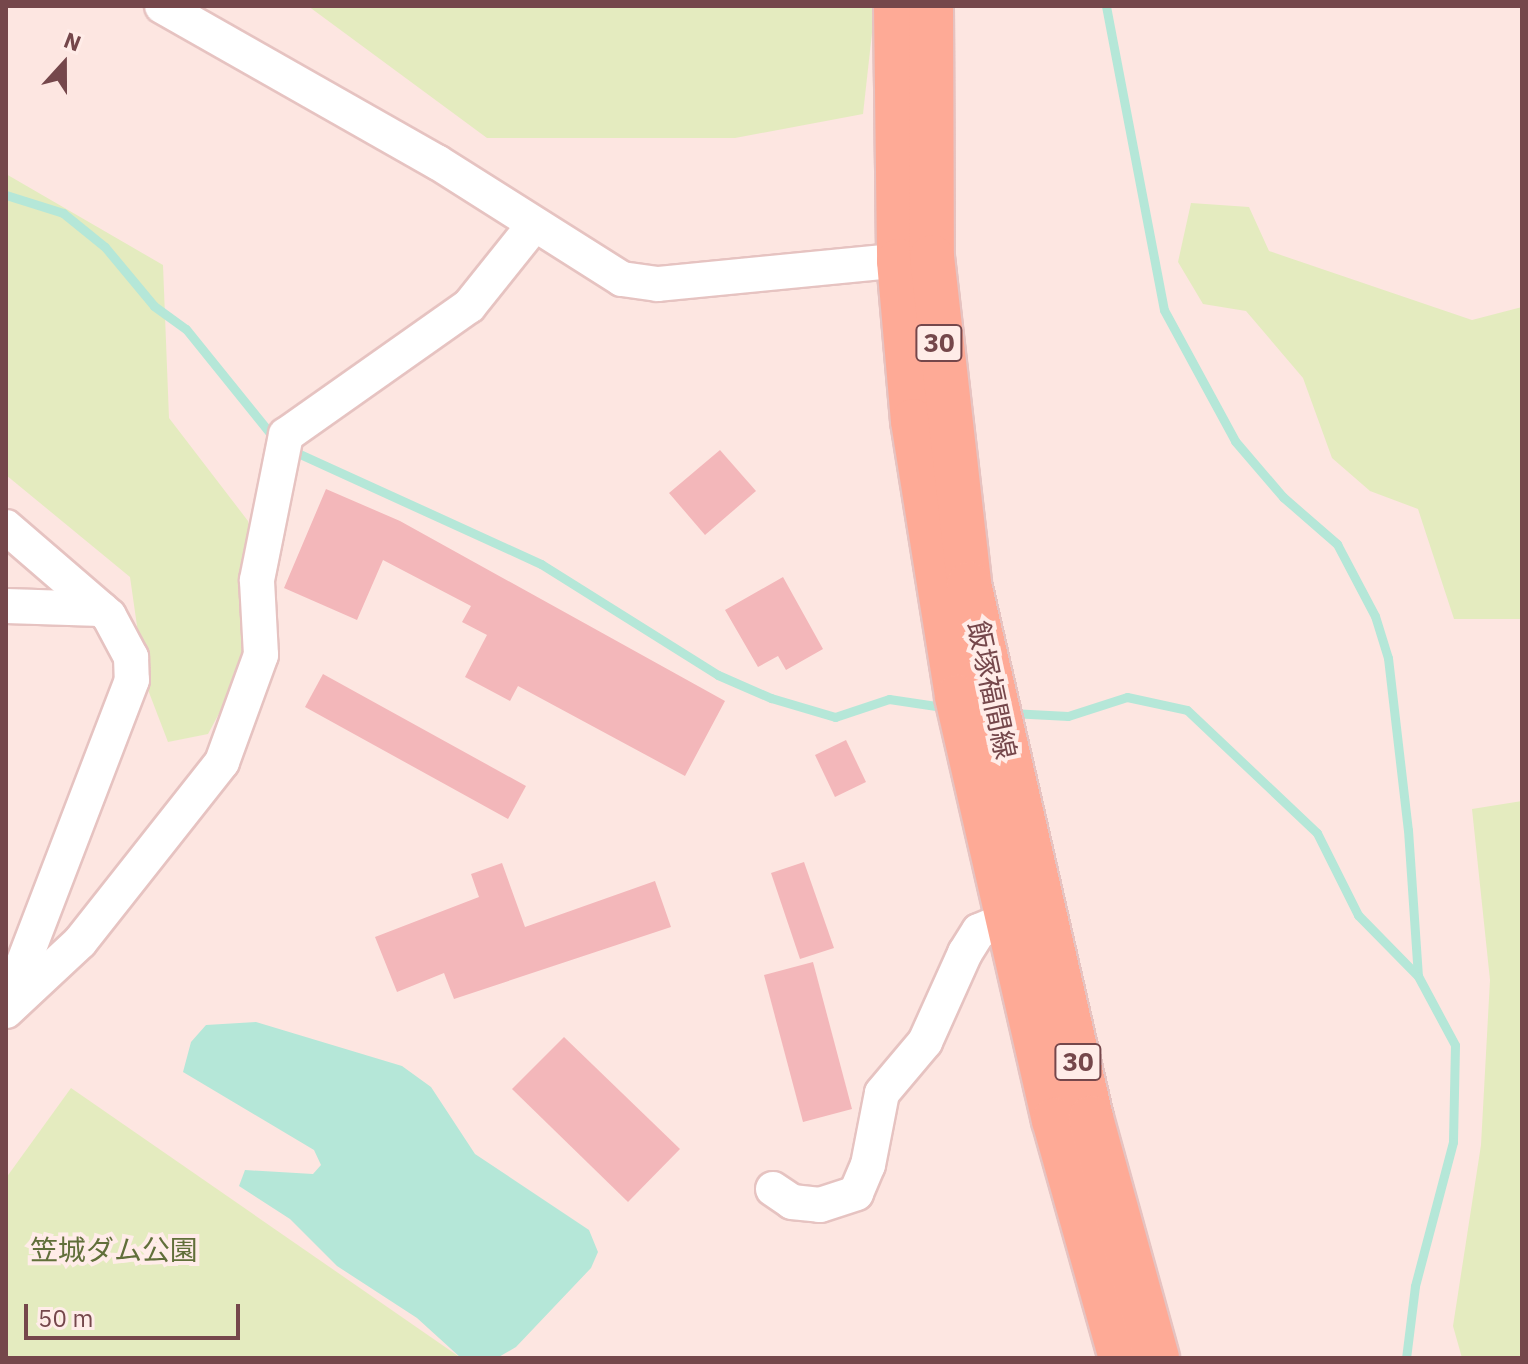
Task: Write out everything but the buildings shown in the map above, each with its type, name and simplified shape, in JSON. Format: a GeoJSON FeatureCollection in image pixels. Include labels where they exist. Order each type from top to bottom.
{"type":"FeatureCollection","features":[{"type":"Feature","properties":{"kind":"main road","name":"飯塚福間線"},"geometry":{"type":"LineString","coordinates":[[896,6],[916,259]]}},
{"type":"Feature","properties":{"kind":"main road","name":"飯塚福間線"},"geometry":{"type":"LineString","coordinates":[[931,6],[916,259],[913,421],[1024,911],[1157,1358]]}},
{"type":"Feature","properties":{"kind":"main road","name":"飯塚福間線"},"geometry":{"type":"LineString","coordinates":[[1024,911],[1054,1120],[1121,1358]]}},
{"type":"Feature","properties":{"kind":"street"},"geometry":{"type":"LineString","coordinates":[[162,6],[437,162],[533,226],[622,279],[658,284],[916,259]]}},
{"type":"Feature","properties":{"kind":"street"},"geometry":{"type":"LineString","coordinates":[[6,1009],[80,942],[222,762],[261,655],[257,580],[286,435],[469,306],[533,226]]}},
{"type":"Feature","properties":{"kind":"street"},"geometry":{"type":"LineString","coordinates":[[6,527],[101,609],[131,657],[128,701],[6,1009]]}},
{"type":"Feature","properties":{"kind":"street"},"geometry":{"type":"LineString","coordinates":[[6,606],[101,609]]}},
{"type":"Feature","properties":{"kind":"street"},"geometry":{"type":"LineString","coordinates":[[773,1189],[792,1202],[820,1205],[856,1193],[868,1165],[882,1093],[925,1042],[979,931],[1024,911]]}},
{"type":"Feature","properties":{"kind":"green space"},"geometry":{"type":"Polygon","coordinates":[[[308,6],[875,6],[863,114],[735,138],[487,138],[308,6]]]}},
{"type":"Feature","properties":{"kind":"green space"},"geometry":{"type":"Polygon","coordinates":[[[6,174],[163,265],[169,418],[248,521],[271,617],[208,734],[168,742],[145,682],[130,577],[6,475],[6,174]]]}},
{"type":"Feature","properties":{"kind":"green space"},"geometry":{"type":"Polygon","coordinates":[[[1191,203],[1249,207],[1269,251],[1472,320],[1522,307],[1522,619],[1454,619],[1418,509],[1370,491],[1332,458],[1303,378],[1246,311],[1203,304],[1178,262],[1191,203]]]}},
{"type":"Feature","properties":{"kind":"green space"},"geometry":{"type":"Polygon","coordinates":[[[1522,801],[1522,1358],[1462,1358],[1453,1326],[1481,1145],[1490,980],[1472,809],[1522,801]]]}},
{"type":"Feature","properties":{"kind":"green space","name":"笠城ダム公園"},"geometry":{"type":"Polygon","coordinates":[[[71,1088],[461,1358],[6,1358],[6,1178],[71,1088]]]}},
{"type":"Feature","properties":{"kind":"water"},"geometry":{"type":"Polygon","coordinates":[[[256,1022],[402,1066],[431,1087],[475,1154],[589,1230],[598,1252],[591,1268],[516,1347],[497,1358],[461,1358],[417,1318],[337,1266],[290,1219],[239,1186],[245,1170],[313,1174],[321,1165],[314,1150],[183,1072],[191,1042],[206,1025],[256,1022]]]}},
{"type":"Feature","properties":{"kind":"waterway"},"geometry":{"type":"LineString","coordinates":[[1106,6],[1164,310],[1235,441],[1283,497],[1337,544],[1375,616],[1388,658],[1408,830],[1418,976]]}},
{"type":"Feature","properties":{"kind":"waterway"},"geometry":{"type":"LineString","coordinates":[[6,195],[63,213],[105,247],[154,306],[186,329],[278,443]]}},
{"type":"Feature","properties":{"kind":"waterway"},"geometry":{"type":"LineString","coordinates":[[291,450],[541,564],[718,675],[771,698],[835,717],[889,699],[949,708]]}},
{"type":"Feature","properties":{"kind":"waterway"},"geometry":{"type":"LineString","coordinates":[[1011,713],[1068,716],[1127,697],[1187,710],[1317,833],[1358,915],[1418,976],[1455,1045],[1453,1142],[1415,1286],[1406,1358]]}}]}
